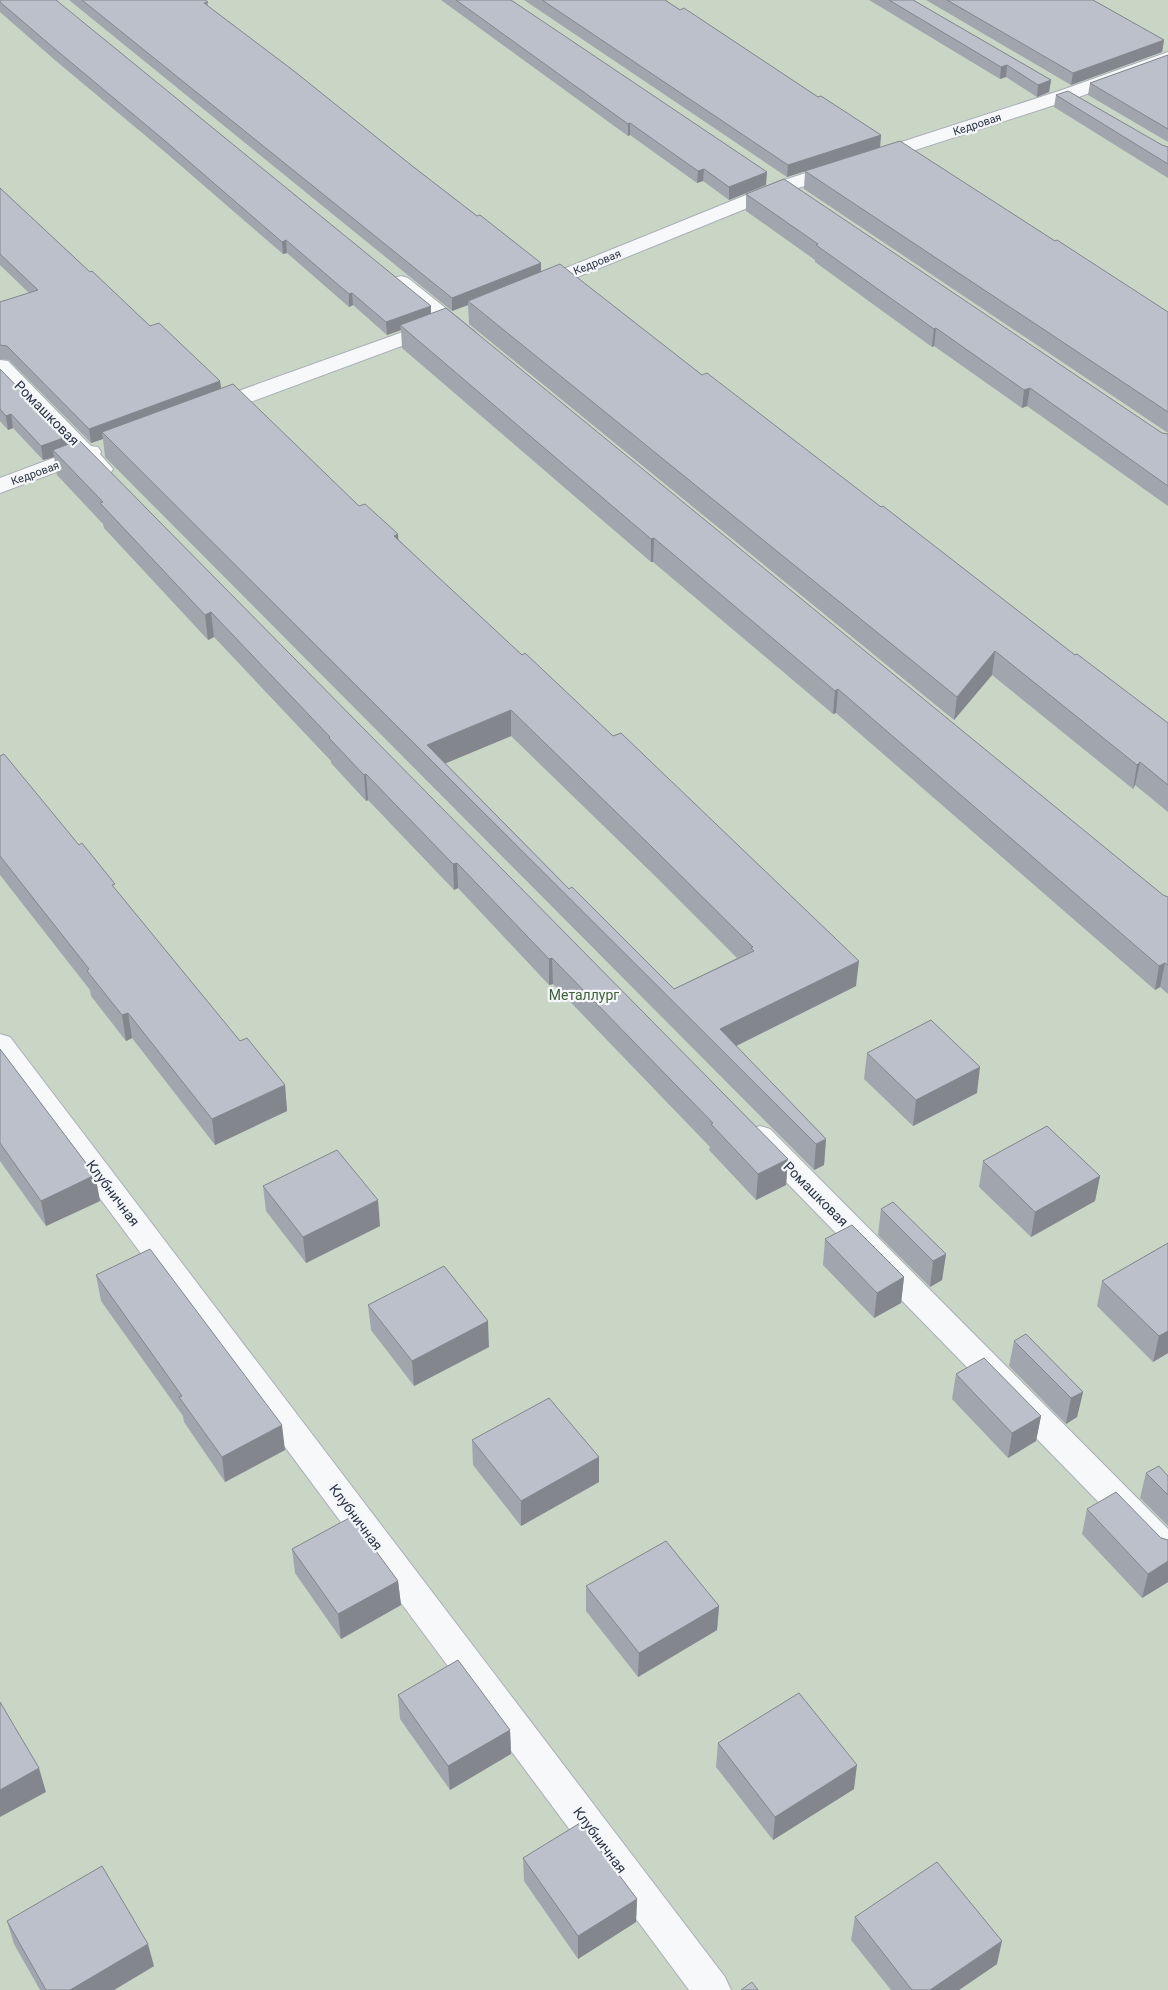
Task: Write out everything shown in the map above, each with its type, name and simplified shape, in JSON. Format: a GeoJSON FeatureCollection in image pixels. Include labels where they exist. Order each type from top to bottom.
{"type":"FeatureCollection","features":[{"type":"Feature","properties":{"kind":"street","name":"Кедровая"},"geometry":{"type":"LineString","coordinates":[[522,292],[785,186],[1069,94],[1168,58]]}},
{"type":"Feature","properties":{"kind":"street"},"geometry":{"type":"LineString","coordinates":[[388,271],[459,318],[480,346]]}},
{"type":"Feature","properties":{"kind":"street"},"geometry":{"type":"LineString","coordinates":[[189,416],[459,318]]}},
{"type":"Feature","properties":{"kind":"street","name":"Ромашковая"},"geometry":{"type":"LineString","coordinates":[[0,366],[96,450],[122,489]]}},
{"type":"Feature","properties":{"kind":"street","name":"Кедровая"},"geometry":{"type":"LineString","coordinates":[[0,486],[96,450]]}},
{"type":"Feature","properties":{"kind":"street","name":"Клубничная"},"geometry":{"type":"LineString","coordinates":[[0,1044],[712,1990]]}},
{"type":"Feature","properties":{"kind":"street","name":"Ромашковая"},"geometry":{"type":"LineString","coordinates":[[742,1119],[1168,1551]]}},
{"type":"Feature","properties":{"kind":"green space","name":"Металлург"},"geometry":{"type":"Polygon","coordinates":[[[0,0],[1168,0],[1168,1990],[0,1990],[0,0]]]}},
{"type":"Feature","properties":{"kind":"building"},"geometry":{"type":"Polygon","coordinates":[[[0,0],[56,0],[431,306],[386,322],[352,293],[349,294],[286,240],[282,242],[0,2],[0,0]]]}},
{"type":"Feature","properties":{"kind":"building"},"geometry":{"type":"Polygon","coordinates":[[[82,0],[205,0],[208,2],[204,3],[294,71],[477,216],[480,215],[541,263],[452,298],[82,0]]]}},
{"type":"Feature","properties":{"kind":"building"},"geometry":{"type":"Polygon","coordinates":[[[456,0],[511,0],[767,172],[729,187],[704,169],[698,171],[630,123],[628,124],[456,0]]]}},
{"type":"Feature","properties":{"kind":"building"},"geometry":{"type":"Polygon","coordinates":[[[542,0],[665,0],[680,10],[684,8],[818,97],[821,96],[881,135],[788,165],[542,0]]]}},
{"type":"Feature","properties":{"kind":"building"},"geometry":{"type":"Polygon","coordinates":[[[889,0],[913,0],[1051,80],[1038,85],[1007,65],[1001,67],[889,0]]]}},
{"type":"Feature","properties":{"kind":"building"},"geometry":{"type":"Polygon","coordinates":[[[947,0],[1093,0],[1164,40],[1073,73],[947,0]]]}},
{"type":"Feature","properties":{"kind":"building"},"geometry":{"type":"Polygon","coordinates":[[[1168,55],[1168,129],[1090,83],[1168,55]]]}},
{"type":"Feature","properties":{"kind":"building"},"geometry":{"type":"Polygon","coordinates":[[[1068,91],[1168,147],[1168,164],[1056,95],[1068,91]]]}},
{"type":"Feature","properties":{"kind":"building"},"geometry":{"type":"Polygon","coordinates":[[[900,141],[1168,312],[1168,412],[805,171],[900,141]]]}},
{"type":"Feature","properties":{"kind":"building"},"geometry":{"type":"Polygon","coordinates":[[[784,179],[1162,433],[1168,434],[1168,486],[1030,388],[1024,390],[936,328],[934,329],[746,194],[784,179]]]}},
{"type":"Feature","properties":{"kind":"building"},"geometry":{"type":"Polygon","coordinates":[[[0,188],[150,326],[159,323],[220,381],[89,429],[7,346],[0,345],[0,302],[38,290],[0,254],[0,188]]]}},
{"type":"Feature","properties":{"kind":"building"},"geometry":{"type":"Polygon","coordinates":[[[560,264],[702,375],[707,373],[1075,655],[1077,654],[1168,723],[1168,785],[1140,762],[1137,765],[995,651],[957,697],[468,301],[560,264]]]}},
{"type":"Feature","properties":{"kind":"building"},"geometry":{"type":"Polygon","coordinates":[[[446,308],[1163,895],[1168,897],[1168,965],[1165,963],[1159,966],[838,689],[835,691],[654,538],[651,539],[400,325],[446,308]]]}},
{"type":"Feature","properties":{"kind":"building"},"geometry":{"type":"Polygon","coordinates":[[[0,369],[66,437],[41,446],[11,414],[6,416],[0,409],[0,369]]]}},
{"type":"Feature","properties":{"kind":"building"},"geometry":{"type":"Polygon","coordinates":[[[233,384],[359,506],[365,504],[398,534],[394,536],[522,655],[525,653],[613,736],[621,733],[859,961],[720,1029],[826,1139],[816,1144],[102,432],[233,384]],[[511,710],[427,745],[569,889],[572,887],[674,989],[754,951],[751,948],[753,947],[511,710]]]}},
{"type":"Feature","properties":{"kind":"building"},"geometry":{"type":"Polygon","coordinates":[[[79,440],[788,1159],[758,1174],[711,1124],[713,1123],[552,958],[549,959],[457,863],[453,864],[366,774],[364,775],[211,612],[205,615],[100,503],[103,502],[53,450],[79,440]]]}},
{"type":"Feature","properties":{"kind":"building"},"geometry":{"type":"Polygon","coordinates":[[[4,754],[79,845],[82,843],[115,884],[112,885],[240,1041],[247,1038],[285,1085],[212,1119],[128,1013],[122,1015],[87,971],[89,969],[0,856],[0,756],[4,754]]]}},
{"type":"Feature","properties":{"kind":"building"},"geometry":{"type":"Polygon","coordinates":[[[931,1020],[980,1067],[916,1100],[867,1053],[931,1020]]]}},
{"type":"Feature","properties":{"kind":"building"},"geometry":{"type":"Polygon","coordinates":[[[0,1049],[95,1175],[41,1201],[0,1143],[0,1049]]]}},
{"type":"Feature","properties":{"kind":"building"},"geometry":{"type":"Polygon","coordinates":[[[1047,1126],[1100,1176],[1035,1212],[983,1161],[1047,1126]]]}},
{"type":"Feature","properties":{"kind":"building"},"geometry":{"type":"Polygon","coordinates":[[[337,1150],[378,1200],[303,1237],[263,1186],[337,1150]]]}},
{"type":"Feature","properties":{"kind":"building"},"geometry":{"type":"Polygon","coordinates":[[[893,1202],[946,1254],[933,1261],[881,1209],[893,1202]]]}},
{"type":"Feature","properties":{"kind":"building"},"geometry":{"type":"Polygon","coordinates":[[[852,1225],[904,1277],[877,1293],[825,1239],[852,1225]]]}},
{"type":"Feature","properties":{"kind":"building"},"geometry":{"type":"Polygon","coordinates":[[[1168,1243],[1168,1331],[1159,1336],[1102,1281],[1168,1243]]]}},
{"type":"Feature","properties":{"kind":"building"},"geometry":{"type":"Polygon","coordinates":[[[150,1249],[282,1425],[222,1457],[179,1397],[182,1396],[96,1275],[150,1249]]]}},
{"type":"Feature","properties":{"kind":"building"},"geometry":{"type":"Polygon","coordinates":[[[444,1266],[488,1321],[412,1361],[368,1305],[444,1266]]]}},
{"type":"Feature","properties":{"kind":"building"},"geometry":{"type":"Polygon","coordinates":[[[1026,1334],[1083,1392],[1071,1398],[1014,1341],[1026,1334]]]}},
{"type":"Feature","properties":{"kind":"building"},"geometry":{"type":"Polygon","coordinates":[[[984,1358],[1041,1416],[1012,1433],[956,1374],[984,1358]]]}},
{"type":"Feature","properties":{"kind":"building"},"geometry":{"type":"Polygon","coordinates":[[[549,1398],[599,1457],[521,1501],[472,1440],[549,1398]]]}},
{"type":"Feature","properties":{"kind":"building"},"geometry":{"type":"Polygon","coordinates":[[[1159,1466],[1168,1476],[1168,1495],[1146,1473],[1159,1466]]]}},
{"type":"Feature","properties":{"kind":"building"},"geometry":{"type":"Polygon","coordinates":[[[1116,1492],[1161,1538],[1168,1540],[1168,1561],[1148,1574],[1087,1509],[1116,1492]]]}},
{"type":"Feature","properties":{"kind":"building"},"geometry":{"type":"Polygon","coordinates":[[[351,1517],[398,1581],[338,1614],[292,1549],[351,1517]]]}},
{"type":"Feature","properties":{"kind":"building"},"geometry":{"type":"Polygon","coordinates":[[[666,1541],[719,1606],[639,1653],[586,1586],[666,1541]]]}},
{"type":"Feature","properties":{"kind":"building"},"geometry":{"type":"Polygon","coordinates":[[[458,1660],[510,1730],[448,1766],[398,1695],[458,1660]]]}},
{"type":"Feature","properties":{"kind":"building"},"geometry":{"type":"Polygon","coordinates":[[[799,1693],[857,1765],[775,1817],[718,1743],[799,1693]]]}},
{"type":"Feature","properties":{"kind":"building"},"geometry":{"type":"Polygon","coordinates":[[[0,1702],[39,1768],[0,1790],[0,1702]]]}},
{"type":"Feature","properties":{"kind":"building"},"geometry":{"type":"Polygon","coordinates":[[[580,1823],[637,1899],[578,1936],[523,1858],[580,1823]]]}},
{"type":"Feature","properties":{"kind":"building"},"geometry":{"type":"Polygon","coordinates":[[[937,1862],[1002,1941],[930,1990],[912,1990],[855,1917],[937,1862]]]}},
{"type":"Feature","properties":{"kind":"building"},"geometry":{"type":"Polygon","coordinates":[[[102,1866],[148,1944],[70,1990],[46,1990],[7,1921],[102,1866]]]}},
{"type":"Feature","properties":{"kind":"building"},"geometry":{"type":"Polygon","coordinates":[[[752,1982],[758,1990],[741,1990],[752,1982]]]}}]}
